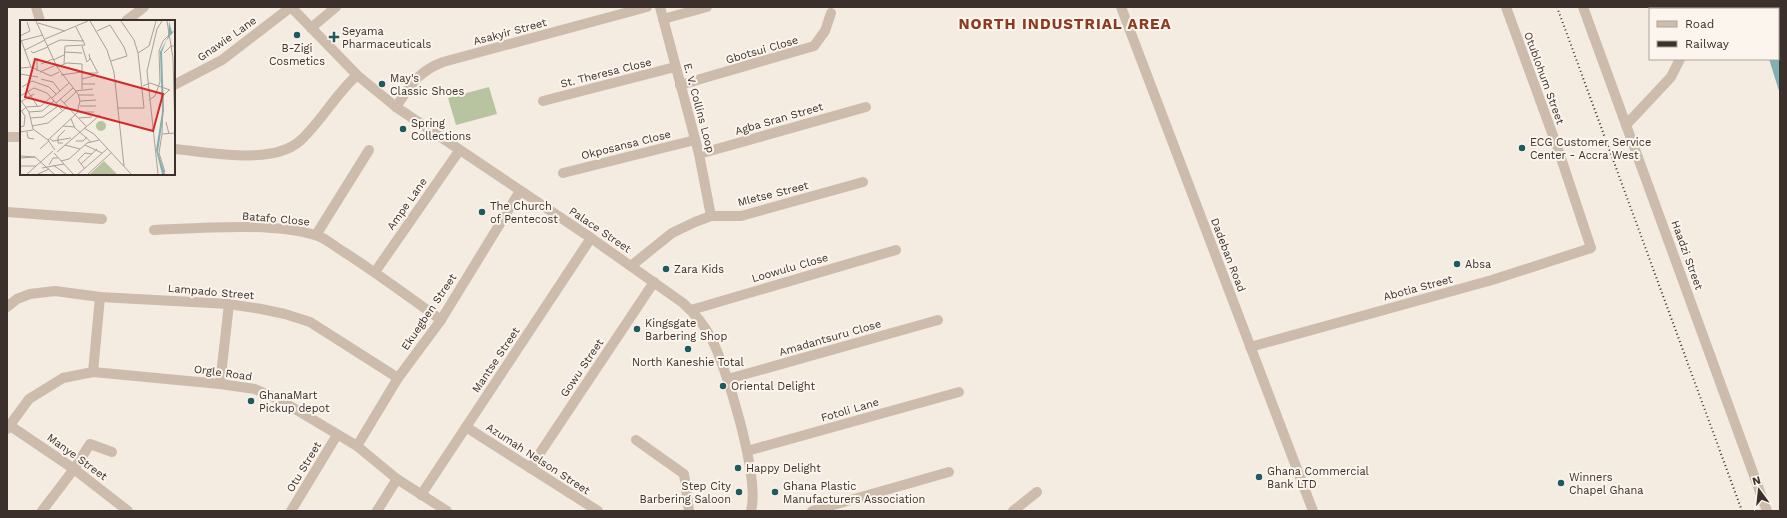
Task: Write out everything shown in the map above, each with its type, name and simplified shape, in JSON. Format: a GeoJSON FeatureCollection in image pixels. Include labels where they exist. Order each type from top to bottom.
{"type":"FeatureCollection","features":[{"type":"Feature","properties":{"kind":"street"},"geometry":{"type":"LineString","coordinates":[[36,7],[40,20]]}},
{"type":"Feature","properties":{"kind":"street"},"geometry":{"type":"LineString","coordinates":[[127,20],[144,7]]}},
{"type":"Feature","properties":{"kind":"street","name":"Palace Street"},"geometry":{"type":"LineString","coordinates":[[291,7],[357,75],[396,107],[591,238],[691,310],[710,336],[728,380],[747,451],[753,492],[751,511]]}},
{"type":"Feature","properties":{"kind":"street","name":"Gnawie Lane"},"geometry":{"type":"LineString","coordinates":[[175,84],[222,60],[291,7]]}},
{"type":"Feature","properties":{"kind":"street"},"geometry":{"type":"LineString","coordinates":[[311,28],[336,7]]}},
{"type":"Feature","properties":{"kind":"street","name":"Asakyir Street"},"geometry":{"type":"LineString","coordinates":[[396,107],[416,78],[429,67],[442,62],[647,7]]}},
{"type":"Feature","properties":{"kind":"street","name":"E. V. Collins Loop"},"geometry":{"type":"LineString","coordinates":[[660,7],[699,154],[711,216]]}},
{"type":"Feature","properties":{"kind":"street"},"geometry":{"type":"LineString","coordinates":[[663,18],[707,7]]}},
{"type":"Feature","properties":{"kind":"street","name":"Dadeban Road"},"geometry":{"type":"LineString","coordinates":[[1121,7],[1313,511]]}},
{"type":"Feature","properties":{"kind":"street","name":"Otublohum Street"},"geometry":{"type":"LineString","coordinates":[[1506,7],[1559,152],[1591,248]]}},
{"type":"Feature","properties":{"kind":"street","name":"Haadzi Street"},"geometry":{"type":"LineString","coordinates":[[1583,7],[1768,511]]}},
{"type":"Feature","properties":{"kind":"street","name":"Gbotsui Close"},"geometry":{"type":"LineString","coordinates":[[680,85],[814,46],[826,31],[831,13]]}},
{"type":"Feature","properties":{"kind":"street"},"geometry":{"type":"LineString","coordinates":[[1626,125],[1671,77],[1680,60]]}},
{"type":"Feature","properties":{"kind":"street","name":"St. Theresa Close"},"geometry":{"type":"LineString","coordinates":[[543,101],[676,68]]}},
{"type":"Feature","properties":{"kind":"street"},"geometry":{"type":"LineString","coordinates":[[175,149],[256,156],[284,151],[302,139],[342,89],[357,75]]}},
{"type":"Feature","properties":{"kind":"street","name":"Agba Sran Street"},"geometry":{"type":"LineString","coordinates":[[699,154],[866,107]]}},
{"type":"Feature","properties":{"kind":"street"},"geometry":{"type":"LineString","coordinates":[[7,137],[20,137]]}},
{"type":"Feature","properties":{"kind":"street","name":"Okposansa Close"},"geometry":{"type":"LineString","coordinates":[[563,173],[695,140]]}},
{"type":"Feature","properties":{"kind":"street"},"geometry":{"type":"LineString","coordinates":[[316,235],[369,150]]}},
{"type":"Feature","properties":{"kind":"street","name":"Ampe Lane"},"geometry":{"type":"LineString","coordinates":[[375,272],[458,150]]}},
{"type":"Feature","properties":{"kind":"street","name":"Mletse Street"},"geometry":{"type":"LineString","coordinates":[[631,266],[672,233],[711,216],[741,216],[863,182]]}},
{"type":"Feature","properties":{"kind":"street","name":"Ekuegben Street"},"geometry":{"type":"LineString","coordinates":[[357,446],[398,378],[441,320],[520,191]]}},
{"type":"Feature","properties":{"kind":"street"},"geometry":{"type":"LineString","coordinates":[[7,212],[102,219]]}},
{"type":"Feature","properties":{"kind":"street","name":"Batafo Close"},"geometry":{"type":"LineString","coordinates":[[154,230],[256,228],[279,229],[316,235],[375,272],[441,320]]}},
{"type":"Feature","properties":{"kind":"street","name":"Mantse Street"},"geometry":{"type":"LineString","coordinates":[[421,495],[591,238]]}},
{"type":"Feature","properties":{"kind":"street","name":"Abotia Street"},"geometry":{"type":"LineString","coordinates":[[1250,347],[1492,280],[1591,248]]}},
{"type":"Feature","properties":{"kind":"street","name":"Loowulu Close"},"geometry":{"type":"LineString","coordinates":[[691,310],[896,250]]}},
{"type":"Feature","properties":{"kind":"street","name":"Gowu Street"},"geometry":{"type":"LineString","coordinates":[[530,468],[654,282]]}},
{"type":"Feature","properties":{"kind":"street","name":"Lampado Street"},"geometry":{"type":"LineString","coordinates":[[7,307],[17,299],[41,292],[55,291],[100,298],[228,304],[285,314],[310,322],[398,378]]}},
{"type":"Feature","properties":{"kind":"street"},"geometry":{"type":"LineString","coordinates":[[92,372],[100,298]]}},
{"type":"Feature","properties":{"kind":"street"},"geometry":{"type":"LineString","coordinates":[[220,384],[228,304]]}},
{"type":"Feature","properties":{"kind":"street","name":"Amadantsuru Close"},"geometry":{"type":"LineString","coordinates":[[728,380],[938,320]]}},
{"type":"Feature","properties":{"kind":"street","name":"Orgle Road"},"geometry":{"type":"LineString","coordinates":[[8,427],[30,399],[63,378],[92,372],[220,384],[255,389],[280,400],[357,446],[397,479],[446,511]]}},
{"type":"Feature","properties":{"kind":"street","name":"Fotoli Lane"},"geometry":{"type":"LineString","coordinates":[[747,451],[959,392]]}},
{"type":"Feature","properties":{"kind":"street","name":"Manye Street"},"geometry":{"type":"LineString","coordinates":[[8,427],[74,469],[128,511]]}},
{"type":"Feature","properties":{"kind":"street","name":"Azumah Nelson Street"},"geometry":{"type":"LineString","coordinates":[[466,427],[530,468],[582,507],[598,511]]}},
{"type":"Feature","properties":{"kind":"street","name":"Otu Street"},"geometry":{"type":"LineString","coordinates":[[291,511],[337,435]]}},
{"type":"Feature","properties":{"kind":"street"},"geometry":{"type":"LineString","coordinates":[[636,440],[684,474],[689,511]]}},
{"type":"Feature","properties":{"kind":"street"},"geometry":{"type":"LineString","coordinates":[[42,511],[74,469],[90,444],[112,452]]}},
{"type":"Feature","properties":{"kind":"street"},"geometry":{"type":"LineString","coordinates":[[812,511],[949,472]]}},
{"type":"Feature","properties":{"kind":"street"},"geometry":{"type":"LineString","coordinates":[[377,511],[397,479]]}},
{"type":"Feature","properties":{"kind":"street"},"geometry":{"type":"LineString","coordinates":[[1013,511],[1037,492]]}},
{"type":"Feature","properties":{"kind":"green space"},"geometry":{"type":"Polygon","coordinates":[[[489,87],[497,114],[456,125],[448,98],[489,87]]]}},
{"type":"Feature","properties":{"kind":"water"},"geometry":{"type":"Polygon","coordinates":[[[1779,7],[1780,10],[1780,94],[1769,60],[1779,60],[1779,8],[1754,8],[1779,7]]]}},
{"type":"Feature","properties":{"kind":"railway"},"geometry":{"type":"LineString","coordinates":[[1557,7],[1742,511]]}},
{"type":"Feature","properties":{"kind":"place","name":"B-Zigi Cosmetics"},"geometry":{"type":"Point","coordinates":[297,35]}},
{"type":"Feature","properties":{"kind":"place","name":"Seyama Pharmaceuticals"},"geometry":{"type":"Point","coordinates":[334,37]}},
{"type":"Feature","properties":{"kind":"place","name":"May's Classic Shoes"},"geometry":{"type":"Point","coordinates":[382,84]}},
{"type":"Feature","properties":{"kind":"place","name":"Spring Collections"},"geometry":{"type":"Point","coordinates":[403,129]}},
{"type":"Feature","properties":{"kind":"place","name":"ECG Customer Service Center - Accra West"},"geometry":{"type":"Point","coordinates":[1522,148]}},
{"type":"Feature","properties":{"kind":"place","name":"The Church of Pentecost"},"geometry":{"type":"Point","coordinates":[482,212]}},
{"type":"Feature","properties":{"kind":"place","name":"Absa"},"geometry":{"type":"Point","coordinates":[1457,264]}},
{"type":"Feature","properties":{"kind":"place","name":"Zara Kids"},"geometry":{"type":"Point","coordinates":[666,269]}},
{"type":"Feature","properties":{"kind":"place","name":"Kingsgate Barbering Shop"},"geometry":{"type":"Point","coordinates":[637,329]}},
{"type":"Feature","properties":{"kind":"place","name":"North Kaneshie Total"},"geometry":{"type":"Point","coordinates":[688,349]}},
{"type":"Feature","properties":{"kind":"place","name":"Oriental Delight"},"geometry":{"type":"Point","coordinates":[723,386]}},
{"type":"Feature","properties":{"kind":"place","name":"GhanaMart Pickup depot"},"geometry":{"type":"Point","coordinates":[251,401]}},
{"type":"Feature","properties":{"kind":"place","name":"Happy Delight"},"geometry":{"type":"Point","coordinates":[738,468]}},
{"type":"Feature","properties":{"kind":"place","name":"Ghana Commercial Bank LTD"},"geometry":{"type":"Point","coordinates":[1259,477]}},
{"type":"Feature","properties":{"kind":"place","name":"Winners Chapel Ghana"},"geometry":{"type":"Point","coordinates":[1561,483]}},
{"type":"Feature","properties":{"kind":"place","name":"Step City Barbering Saloon"},"geometry":{"type":"Point","coordinates":[739,492]}},
{"type":"Feature","properties":{"kind":"place","name":"Ghana Plastic Manufacturers Association"},"geometry":{"type":"Point","coordinates":[775,492]}},
{"type":"Feature","properties":{"kind":"district","name":"NORTH INDUSTRIAL AREA"},"geometry":{"type":"Point","coordinates":[1065,24]}}]}
